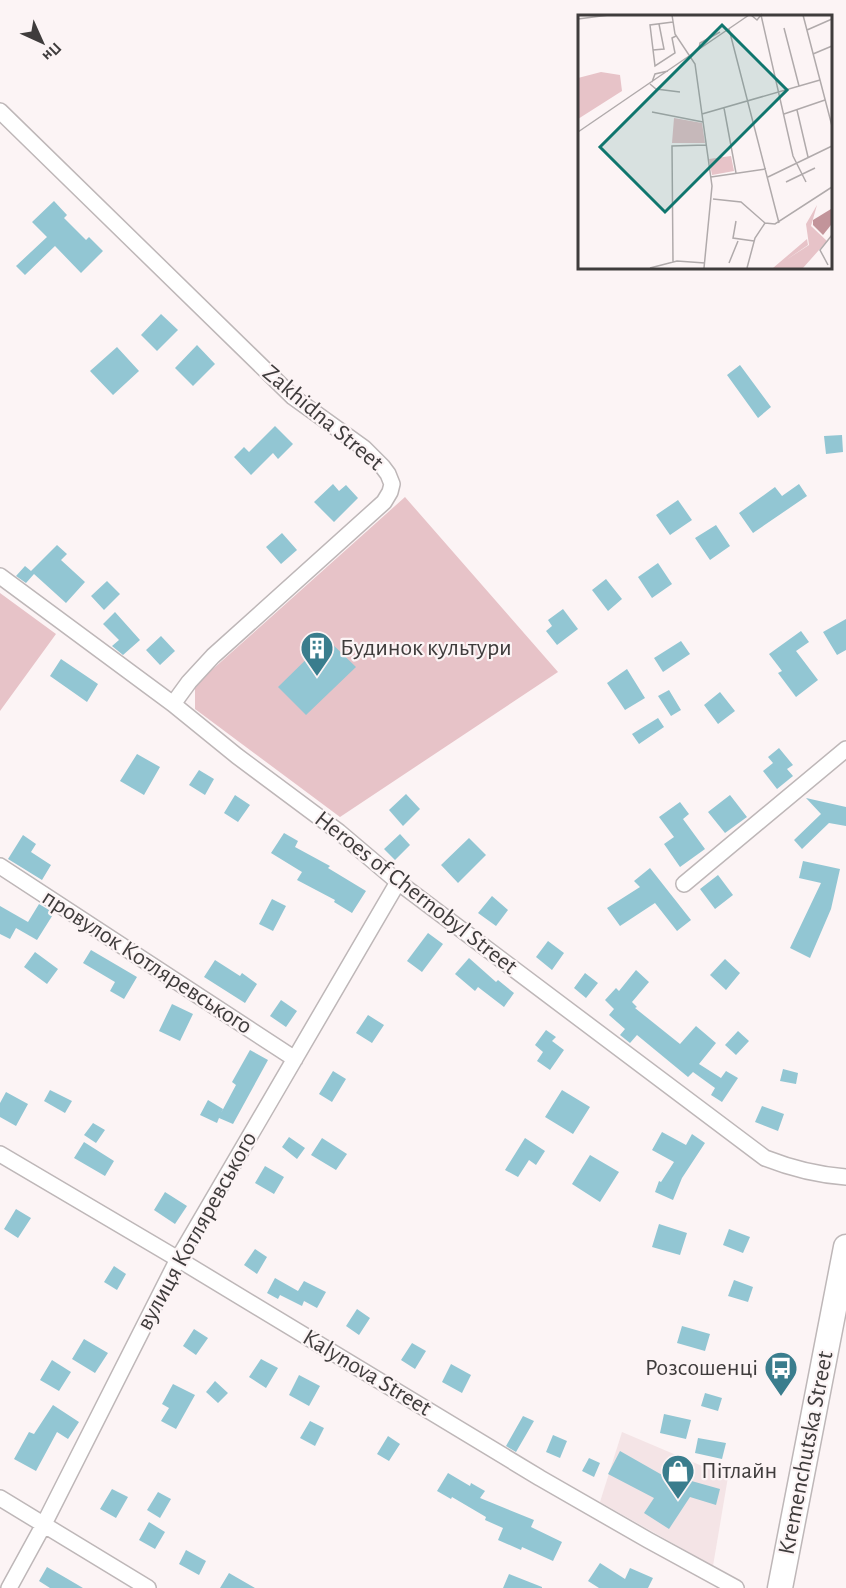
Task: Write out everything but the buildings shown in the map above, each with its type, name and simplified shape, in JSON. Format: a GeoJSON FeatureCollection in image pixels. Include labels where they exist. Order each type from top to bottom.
{"type":"FeatureCollection","features":[{"type":"Feature","properties":{"kind":"highway","name":"Kremenchutska Street"},"geometry":{"type":"LineString","coordinates":[[780,1588],[846,1247]]}},
{"type":"Feature","properties":{"kind":"street","name":"Zakhidna Street"},"geometry":{"type":"LineString","coordinates":[[0,111],[292,397],[364,448],[388,474],[392,484],[384,502],[213,656],[173,704]]}},
{"type":"Feature","properties":{"kind":"street","name":"Heroes of Chernobyl Street"},"geometry":{"type":"LineString","coordinates":[[0,576],[173,704],[237,756],[339,832],[398,882],[765,1158],[794,1169],[821,1175],[846,1177]]}},
{"type":"Feature","properties":{"kind":"street"},"geometry":{"type":"LineString","coordinates":[[684,884],[846,749]]}},
{"type":"Feature","properties":{"kind":"street","name":"провулок Котляревського"},"geometry":{"type":"LineString","coordinates":[[0,866],[295,1059]]}},
{"type":"Feature","properties":{"kind":"street","name":"вулиця Котляревського"},"geometry":{"type":"LineString","coordinates":[[9,1588],[43,1526],[178,1258],[398,882]]}},
{"type":"Feature","properties":{"kind":"street","name":"Kalynova Street"},"geometry":{"type":"LineString","coordinates":[[0,1154],[178,1258],[540,1478],[736,1588]]}},
{"type":"Feature","properties":{"kind":"street"},"geometry":{"type":"LineString","coordinates":[[0,1498],[148,1588]]}},
{"type":"Feature","properties":{"kind":"shaded area"},"geometry":{"type":"Polygon","coordinates":[[[405,497],[558,672],[340,817],[195,709],[195,685],[405,497]]]}},
{"type":"Feature","properties":{"kind":"shaded area"},"geometry":{"type":"Polygon","coordinates":[[[0,593],[56,634],[0,711],[0,593]]]}},
{"type":"Feature","properties":{"kind":"shaded area"},"geometry":{"type":"Polygon","coordinates":[[[622,1432],[728,1477],[713,1566],[600,1502],[622,1432]]]}},
{"type":"Feature","properties":{"kind":"place","name":"Будинок культури"},"geometry":{"type":"Point","coordinates":[317,677]}},
{"type":"Feature","properties":{"kind":"place","name":"Розсошенці"},"geometry":{"type":"Point","coordinates":[781,1397]}},
{"type":"Feature","properties":{"kind":"place","name":"Пітлайн"},"geometry":{"type":"Point","coordinates":[678,1500]}}]}
